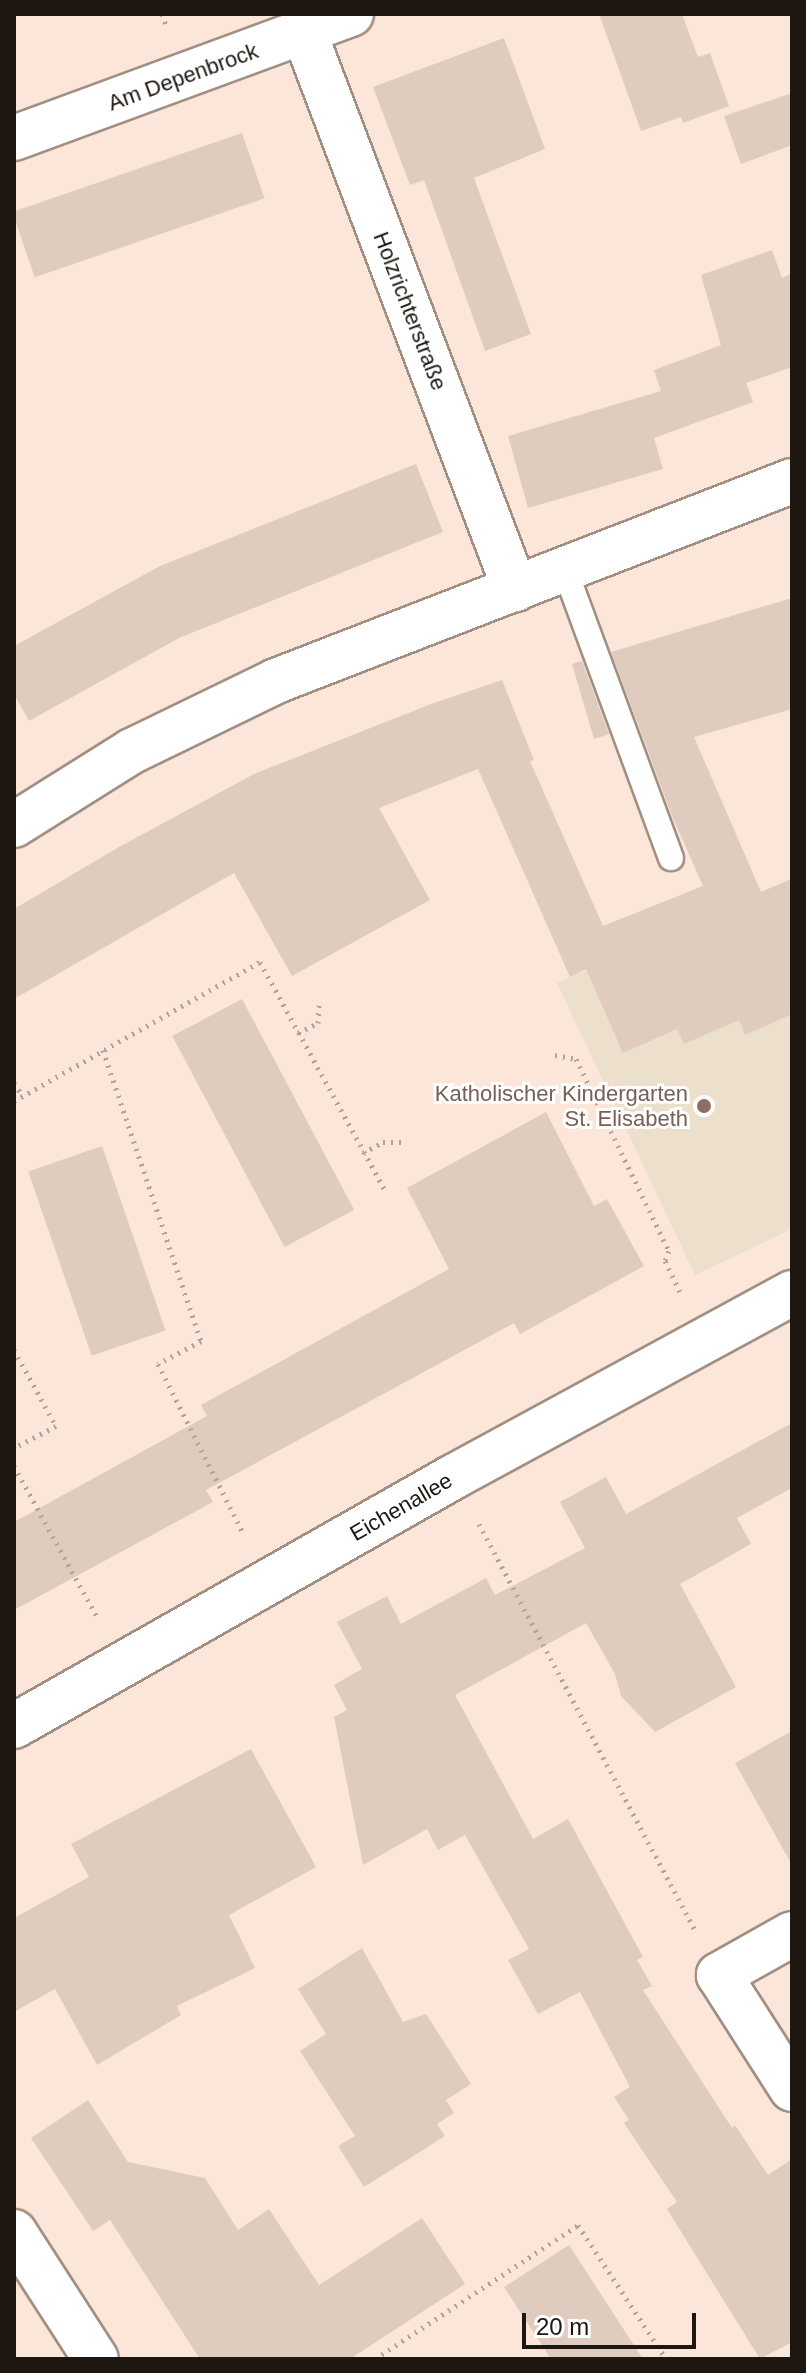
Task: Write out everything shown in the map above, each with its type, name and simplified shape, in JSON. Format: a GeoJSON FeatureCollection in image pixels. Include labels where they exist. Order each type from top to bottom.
{"type":"FeatureCollection","features":[{"type":"Feature","properties":{"kind":"street","name":"Am Depenbrock"},"geometry":{"type":"LineString","coordinates":[[14,138],[351,14]]}},
{"type":"Feature","properties":{"kind":"street","name":"Holzrichterstraße"},"geometry":{"type":"LineString","coordinates":[[304,32],[515,589]]}},
{"type":"Feature","properties":{"kind":"street"},"geometry":{"type":"LineString","coordinates":[[14,825],[132,751],[276,681],[792,481]]}},
{"type":"Feature","properties":{"kind":"street","name":"Eichenallee"},"geometry":{"type":"LineString","coordinates":[[14,1726],[453,1477],[792,1293]]}},
{"type":"Feature","properties":{"kind":"street"},"geometry":{"type":"LineString","coordinates":[[792,1934],[719,1975],[792,2089]]}},
{"type":"Feature","properties":{"kind":"street"},"geometry":{"type":"LineString","coordinates":[[14,2232],[96,2359]]}},
{"type":"Feature","properties":{"kind":"lane"},"geometry":{"type":"LineString","coordinates":[[565,570],[671,858]]}},
{"type":"Feature","properties":{"kind":"path"},"geometry":{"type":"LineString","coordinates":[[14,1101],[260,962],[386,1192]]}},
{"type":"Feature","properties":{"kind":"path"},"geometry":{"type":"LineString","coordinates":[[298,1033],[318,1023],[319,1005]]}},
{"type":"Feature","properties":{"kind":"path"},"geometry":{"type":"LineString","coordinates":[[103,1050],[201,1341],[158,1364],[268,1582]]}},
{"type":"Feature","properties":{"kind":"path"},"geometry":{"type":"LineString","coordinates":[[555,1055],[576,1059],[669,1251],[665,1261],[703,1342]]}},
{"type":"Feature","properties":{"kind":"path"},"geometry":{"type":"LineString","coordinates":[[14,1083],[22,1096]]}},
{"type":"Feature","properties":{"kind":"path"},"geometry":{"type":"LineString","coordinates":[[363,1153],[383,1142],[401,1142]]}},
{"type":"Feature","properties":{"kind":"path"},"geometry":{"type":"LineString","coordinates":[[14,1350],[56,1426],[14,1448]]}},
{"type":"Feature","properties":{"kind":"path"},"geometry":{"type":"LineString","coordinates":[[14,1466],[123,1664]]}},
{"type":"Feature","properties":{"kind":"path"},"geometry":{"type":"LineString","coordinates":[[453,1477],[719,1975]]}},
{"type":"Feature","properties":{"kind":"path"},"geometry":{"type":"LineString","coordinates":[[375,2359],[578,2225],[666,2359]]}},
{"type":"Feature","properties":{"kind":"shaded area","name":"Katholischer Kindergarten St. Elisabeth"},"geometry":{"type":"Polygon","coordinates":[[[792,878],[792,1229],[695,1275],[557,983],[792,878]]]}},
{"type":"Feature","properties":{"kind":"building"},"geometry":{"type":"Polygon","coordinates":[[[599,14],[682,14],[698,57],[710,53],[729,106],[683,123],[681,117],[641,131],[599,14]]]}},
{"type":"Feature","properties":{"kind":"building"},"geometry":{"type":"Polygon","coordinates":[[[504,38],[545,149],[474,178],[531,334],[485,351],[424,180],[410,185],[373,87],[504,38]]]}},
{"type":"Feature","properties":{"kind":"building"},"geometry":{"type":"Polygon","coordinates":[[[792,93],[792,145],[741,164],[724,116],[792,93]]]}},
{"type":"Feature","properties":{"kind":"building"},"geometry":{"type":"Polygon","coordinates":[[[242,133],[264,198],[35,277],[14,212],[242,133]]]}},
{"type":"Feature","properties":{"kind":"building"},"geometry":{"type":"Polygon","coordinates":[[[772,250],[782,278],[792,273],[792,367],[746,383],[753,402],[654,438],[663,469],[528,508],[508,436],[661,391],[654,370],[721,345],[701,275],[772,250]]]}},
{"type":"Feature","properties":{"kind":"building"},"geometry":{"type":"Polygon","coordinates":[[[416,464],[443,532],[179,638],[29,721],[14,694],[14,646],[160,566],[416,464]]]}},
{"type":"Feature","properties":{"kind":"building"},"geometry":{"type":"Polygon","coordinates":[[[792,598],[792,709],[694,737],[761,892],[792,879],[792,1014],[745,1035],[739,1020],[684,1044],[677,1029],[623,1053],[586,969],[570,977],[478,769],[379,808],[430,900],[292,976],[234,873],[14,999],[14,909],[119,847],[254,774],[431,704],[502,680],[534,760],[530,761],[603,926],[703,886],[672,816],[611,652],[792,598]]]}},
{"type":"Feature","properties":{"kind":"building"},"geometry":{"type":"Polygon","coordinates":[[[582,661],[609,734],[594,739],[572,664],[582,661]]]}},
{"type":"Feature","properties":{"kind":"building"},"geometry":{"type":"Polygon","coordinates":[[[242,999],[354,1210],[284,1247],[172,1036],[242,999]]]}},
{"type":"Feature","properties":{"kind":"building"},"geometry":{"type":"Polygon","coordinates":[[[546,1112],[594,1206],[607,1199],[644,1266],[520,1334],[514,1323],[206,1490],[213,1502],[14,1610],[14,1522],[207,1416],[201,1405],[449,1269],[407,1188],[546,1112]]]}},
{"type":"Feature","properties":{"kind":"building"},"geometry":{"type":"Polygon","coordinates":[[[102,1146],[165,1330],[92,1356],[28,1171],[102,1146]]]}},
{"type":"Feature","properties":{"kind":"building"},"geometry":{"type":"Polygon","coordinates":[[[792,1423],[792,1488],[737,1518],[751,1544],[680,1584],[736,1687],[655,1732],[621,1696],[615,1674],[586,1623],[455,1695],[533,1839],[568,1819],[643,1957],[637,1960],[652,1986],[643,1990],[732,2128],[735,2125],[768,2175],[792,2159],[792,2342],[760,2359],[667,2209],[677,2202],[624,2123],[629,2120],[614,2097],[630,2087],[580,1992],[538,2014],[508,1960],[529,1949],[465,1835],[438,1850],[427,1829],[363,1865],[334,1717],[347,1710],[334,1685],[362,1669],[337,1622],[387,1596],[401,1624],[486,1578],[495,1595],[585,1548],[560,1502],[606,1477],[626,1514],[792,1423]]]}},
{"type":"Feature","properties":{"kind":"building"},"geometry":{"type":"Polygon","coordinates":[[[792,1731],[792,1865],[735,1763],[792,1731]]]}},
{"type":"Feature","properties":{"kind":"building"},"geometry":{"type":"Polygon","coordinates":[[[251,1749],[316,1867],[229,1915],[255,1968],[177,2006],[181,2015],[97,2065],[55,1989],[14,2012],[14,1918],[89,1877],[71,1844],[251,1749]]]}},
{"type":"Feature","properties":{"kind":"building"},"geometry":{"type":"Polygon","coordinates":[[[362,1948],[403,2022],[426,2014],[471,2084],[446,2100],[454,2113],[437,2124],[445,2136],[364,2187],[338,2146],[355,2136],[300,2051],[326,2034],[298,1989],[362,1948]]]}},
{"type":"Feature","properties":{"kind":"building"},"geometry":{"type":"Polygon","coordinates":[[[88,2100],[128,2162],[205,2178],[238,2230],[269,2209],[319,2285],[422,2218],[465,2284],[350,2359],[200,2359],[110,2220],[93,2231],[31,2138],[88,2100]]]}},
{"type":"Feature","properties":{"kind":"building"},"geometry":{"type":"Polygon","coordinates":[[[569,2245],[643,2359],[551,2359],[504,2287],[569,2245]]]}},
{"type":"Feature","properties":{"kind":"place","name":"Katholischer Kindergarten St. Elisabeth"},"geometry":{"type":"Point","coordinates":[704,1106]}}]}
